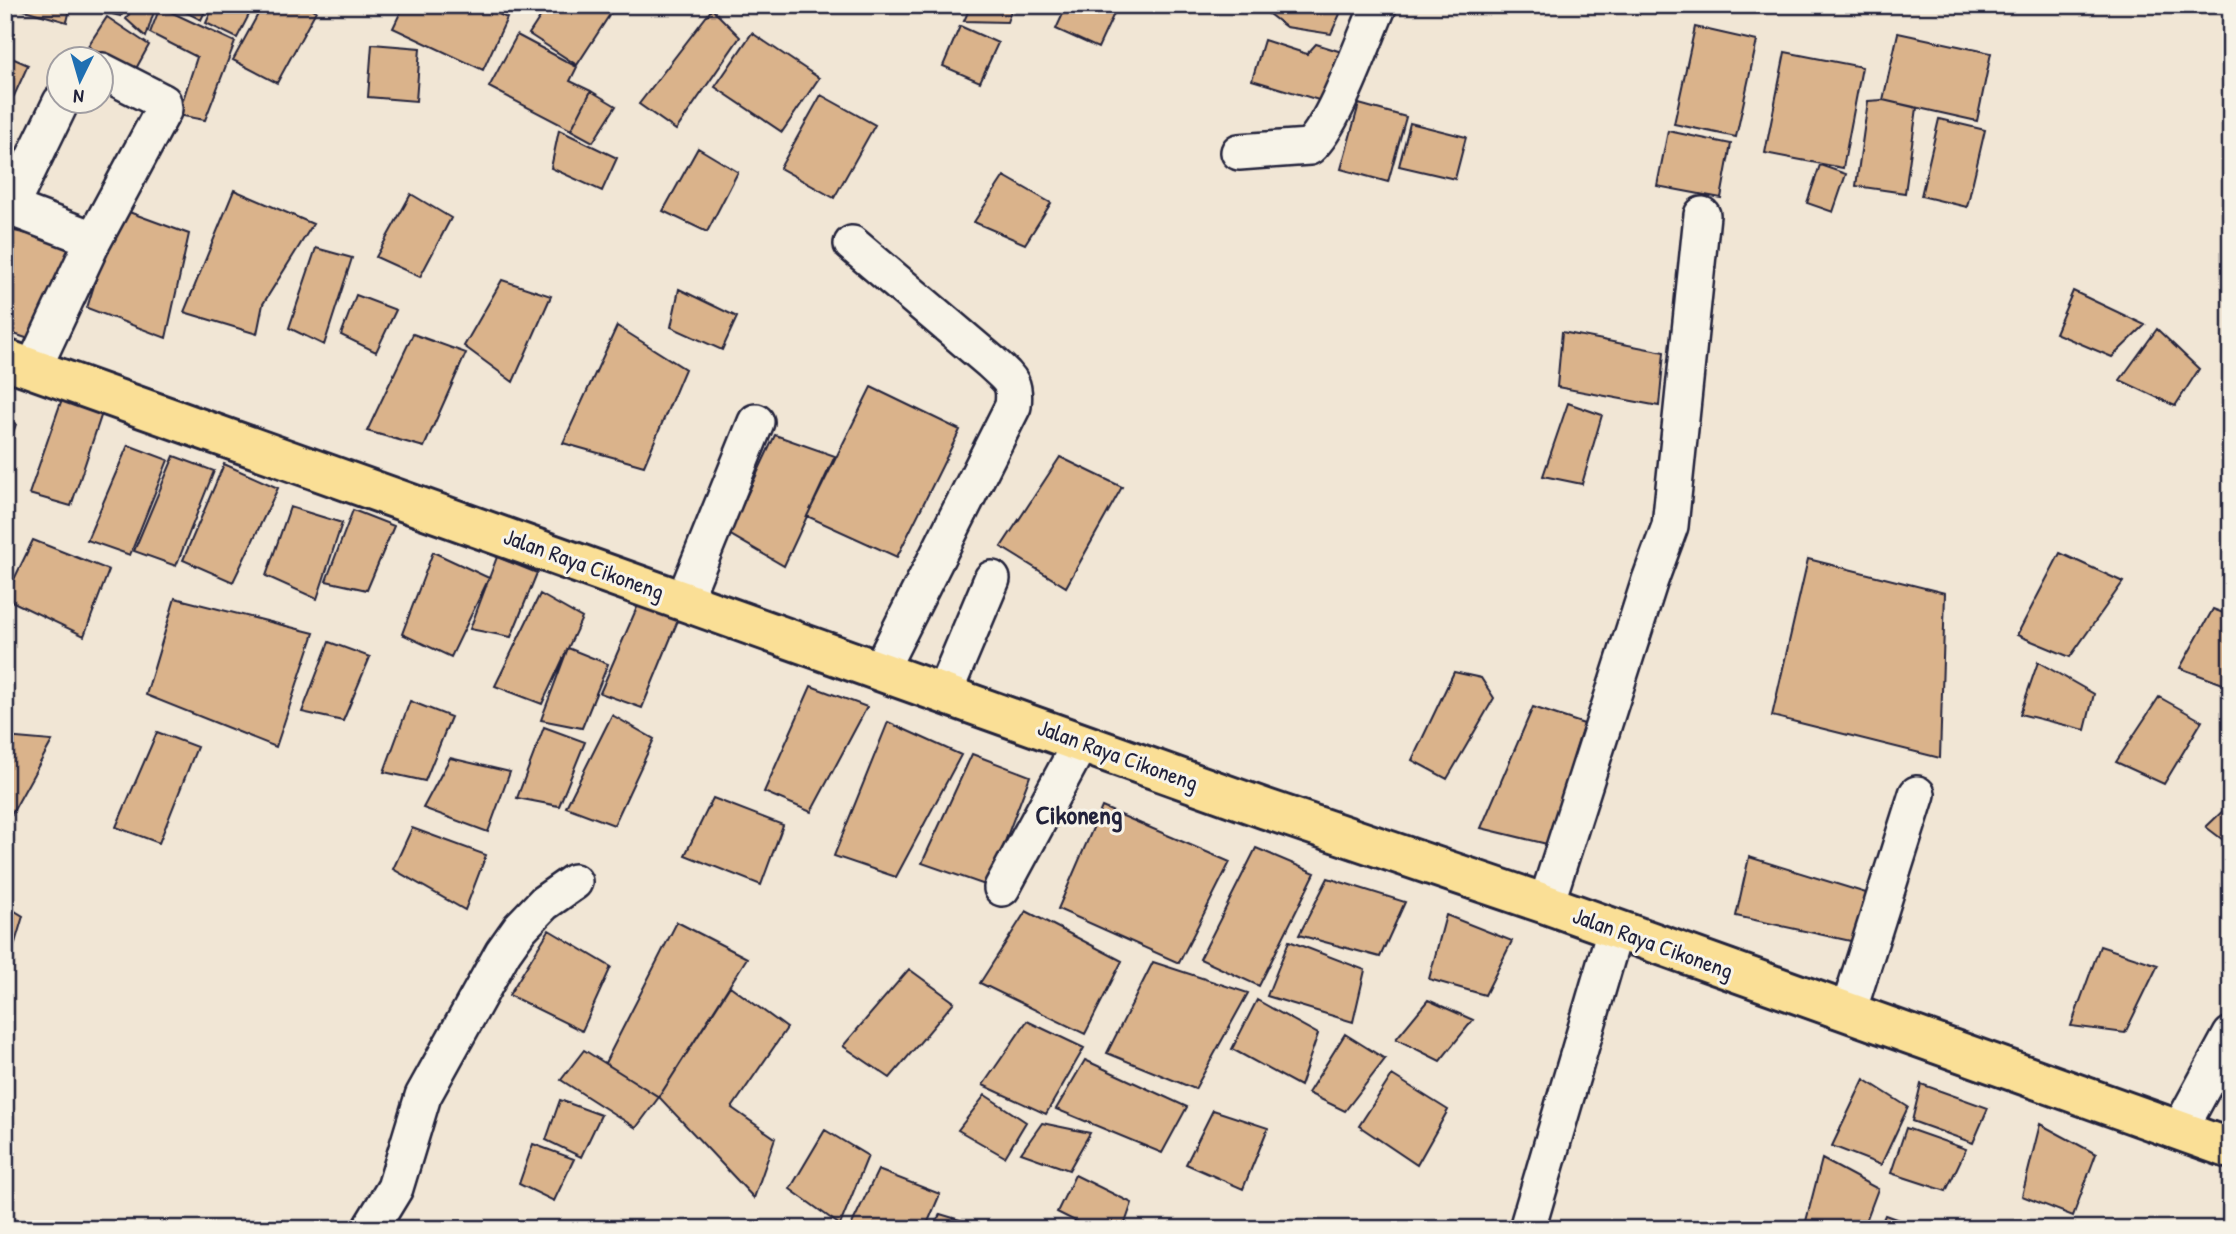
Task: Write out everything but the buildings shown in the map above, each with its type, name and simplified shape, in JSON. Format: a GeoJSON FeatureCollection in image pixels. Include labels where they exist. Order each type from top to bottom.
{"type":"FeatureCollection","features":[{"type":"Feature","properties":{"kind":"highway","name":"Jalan Raya Cikoneng"},"geometry":{"type":"LineString","coordinates":[[19,364],[2231,1149]]}},
{"type":"Feature","properties":{"kind":"street"},"geometry":{"type":"LineString","coordinates":[[1239,152],[1309,147],[1317,140],[1379,5]]}},
{"type":"Feature","properties":{"kind":"street"},"geometry":{"type":"LineString","coordinates":[[19,364],[92,243],[164,109],[163,102],[116,78]]}},
{"type":"Feature","properties":{"kind":"street"},"geometry":{"type":"LineString","coordinates":[[54,116],[13,201],[14,209],[80,234],[92,243]]}},
{"type":"Feature","properties":{"kind":"street"},"geometry":{"type":"LineString","coordinates":[[1546,904],[1650,580],[1670,526],[1702,215]]}},
{"type":"Feature","properties":{"kind":"street"},"geometry":{"type":"LineString","coordinates":[[852,244],[991,362],[1012,382],[1015,390],[1013,406],[880,670]]}},
{"type":"Feature","properties":{"kind":"street"},"geometry":{"type":"LineString","coordinates":[[684,600],[755,422]]}},
{"type":"Feature","properties":{"kind":"street"},"geometry":{"type":"LineString","coordinates":[[944,693],[992,579]]}},
{"type":"Feature","properties":{"kind":"street"},"geometry":{"type":"LineString","coordinates":[[1002,888],[1081,742]]}},
{"type":"Feature","properties":{"kind":"street"},"geometry":{"type":"LineString","coordinates":[[1848,1012],[1917,794]]}},
{"type":"Feature","properties":{"kind":"street"},"geometry":{"type":"LineString","coordinates":[[370,1229],[395,1188],[423,1096],[503,952],[520,928],[544,903],[574,882]]}},
{"type":"Feature","properties":{"kind":"street"},"geometry":{"type":"LineString","coordinates":[[1527,1229],[1615,930]]}},
{"type":"Feature","properties":{"kind":"street"},"geometry":{"type":"LineString","coordinates":[[2179,1131],[2231,1035]]}},
{"type":"Feature","properties":{"kind":"district","name":"Cikoneng"},"geometry":{"type":"Point","coordinates":[1079,815]}}]}
